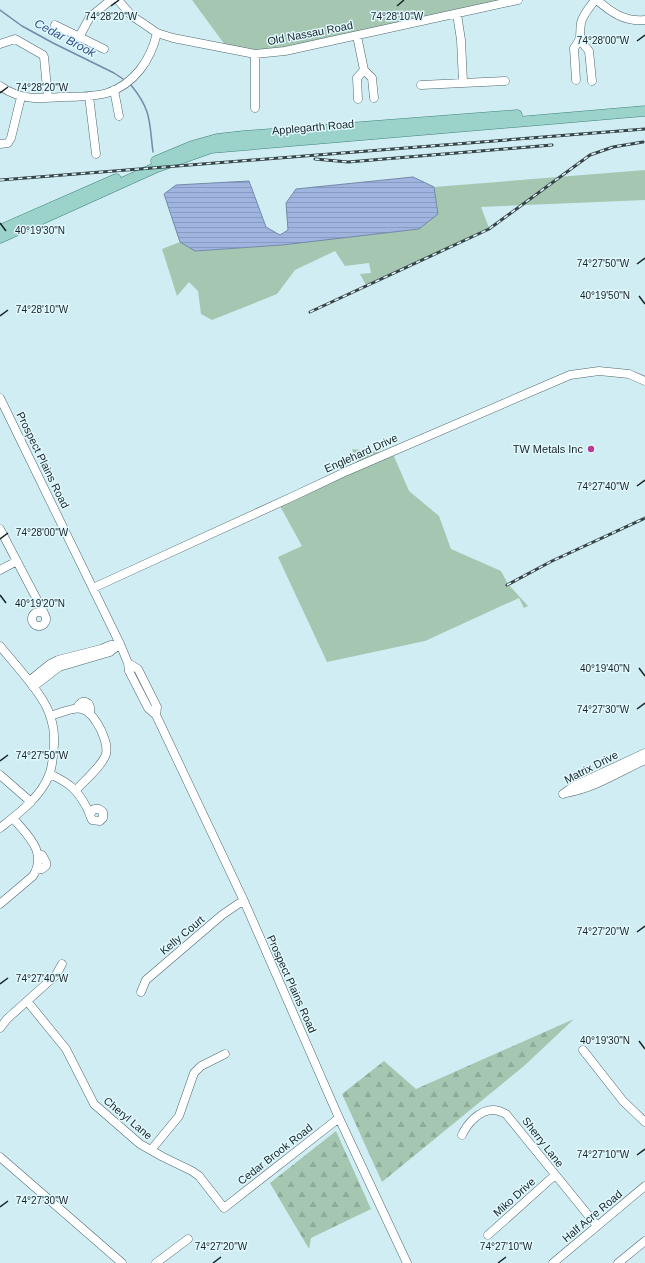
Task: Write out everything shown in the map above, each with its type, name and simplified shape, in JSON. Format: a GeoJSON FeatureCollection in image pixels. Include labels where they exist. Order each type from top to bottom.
{"type":"FeatureCollection","features":[{"type":"Feature","properties":{"kind":"main road","name":"Applegarth Road"},"geometry":{"type":"LineString","coordinates":[[0,230],[192,146],[217,139],[645,106]]}},
{"type":"Feature","properties":{"kind":"main road","name":"Applegarth Road"},"geometry":{"type":"LineString","coordinates":[[0,238],[157,167],[211,148],[645,111]]}},
{"type":"Feature","properties":{"kind":"street"},"geometry":{"type":"LineString","coordinates":[[79,37],[90,17],[111,0]]}},
{"type":"Feature","properties":{"kind":"street","name":"Old Nassau Road"},"geometry":{"type":"LineString","coordinates":[[118,0],[132,16],[158,33],[173,38],[255,54],[285,51],[518,0]]}},
{"type":"Feature","properties":{"kind":"street"},"geometry":{"type":"LineString","coordinates":[[576,80],[574,48],[580,40],[581,23],[584,16],[596,0],[621,17],[629,20],[645,20]]}},
{"type":"Feature","properties":{"kind":"street"},"geometry":{"type":"LineString","coordinates":[[457,14],[461,40],[464,82]]}},
{"type":"Feature","properties":{"kind":"street"},"geometry":{"type":"LineString","coordinates":[[55,25],[104,49]]}},
{"type":"Feature","properties":{"kind":"street"},"geometry":{"type":"LineString","coordinates":[[0,86],[21,97],[48,98],[90,96],[107,93],[130,81],[138,73],[154,46],[158,33]]}},
{"type":"Feature","properties":{"kind":"street"},"geometry":{"type":"LineString","coordinates":[[357,36],[364,70],[372,78],[374,98]]}},
{"type":"Feature","properties":{"kind":"street"},"geometry":{"type":"LineString","coordinates":[[0,44],[15,39],[43,55],[48,98]]}},
{"type":"Feature","properties":{"kind":"street"},"geometry":{"type":"LineString","coordinates":[[580,40],[589,51],[592,81]]}},
{"type":"Feature","properties":{"kind":"street"},"geometry":{"type":"LineString","coordinates":[[255,54],[255,108]]}},
{"type":"Feature","properties":{"kind":"street"},"geometry":{"type":"LineString","coordinates":[[358,99],[357,78],[364,70]]}},
{"type":"Feature","properties":{"kind":"street"},"geometry":{"type":"LineString","coordinates":[[421,85],[505,81]]}},
{"type":"Feature","properties":{"kind":"street"},"geometry":{"type":"LineString","coordinates":[[114,90],[119,116]]}},
{"type":"Feature","properties":{"kind":"street"},"geometry":{"type":"LineString","coordinates":[[90,96],[96,154]]}},
{"type":"Feature","properties":{"kind":"street"},"geometry":{"type":"LineString","coordinates":[[0,144],[8,143],[11,138],[21,97]]}},
{"type":"Feature","properties":{"kind":"street","name":"Englehard Drive"},"geometry":{"type":"LineString","coordinates":[[93,588],[347,471],[570,375],[599,371],[629,374],[645,382]]}},
{"type":"Feature","properties":{"kind":"street","name":"Prospect Plains Road"},"geometry":{"type":"LineString","coordinates":[[0,398],[128,663],[138,669],[157,707],[156,715],[244,901],[339,1118],[407,1263]]}},
{"type":"Feature","properties":{"kind":"street"},"geometry":{"type":"LineString","coordinates":[[0,529],[44,613]]}},
{"type":"Feature","properties":{"kind":"street"},"geometry":{"type":"LineString","coordinates":[[0,570],[17,561]]}},
{"type":"Feature","properties":{"kind":"street"},"geometry":{"type":"LineString","coordinates":[[31,684],[59,667],[110,652],[120,644]]}},
{"type":"Feature","properties":{"kind":"street"},"geometry":{"type":"LineString","coordinates":[[0,646],[40,696],[50,716],[54,735],[50,774],[45,784],[31,802],[0,828]]}},
{"type":"Feature","properties":{"kind":"street"},"geometry":{"type":"LineString","coordinates":[[50,716],[77,708],[90,712],[95,718],[106,742],[106,754],[103,760],[76,790]]}},
{"type":"Feature","properties":{"kind":"street","name":"Matrix Drive"},"geometry":{"type":"LineString","coordinates":[[645,753],[574,786],[563,794],[578,791],[645,760]]}},
{"type":"Feature","properties":{"kind":"street"},"geometry":{"type":"LineString","coordinates":[[50,774],[64,780],[76,790],[90,814]]}},
{"type":"Feature","properties":{"kind":"street"},"geometry":{"type":"LineString","coordinates":[[0,775],[31,802]]}},
{"type":"Feature","properties":{"kind":"street"},"geometry":{"type":"LineString","coordinates":[[0,904],[32,876],[36,870],[38,855],[35,846],[13,818]]}},
{"type":"Feature","properties":{"kind":"street","name":"Kelly Court"},"geometry":{"type":"LineString","coordinates":[[141,992],[146,980],[222,915],[244,901]]}},
{"type":"Feature","properties":{"kind":"street"},"geometry":{"type":"LineString","coordinates":[[0,1028],[7,1019],[56,975],[62,964]]}},
{"type":"Feature","properties":{"kind":"street","name":"Cheryl Lane"},"geometry":{"type":"LineString","coordinates":[[27,1001],[66,1049],[94,1104],[140,1144],[199,1176],[224,1208]]}},
{"type":"Feature","properties":{"kind":"street"},"geometry":{"type":"LineString","coordinates":[[583,1050],[623,1101],[645,1122]]}},
{"type":"Feature","properties":{"kind":"street"},"geometry":{"type":"LineString","coordinates":[[151,1150],[179,1116],[194,1073],[201,1066],[225,1054]]}},
{"type":"Feature","properties":{"kind":"street","name":"Sherry Lane"},"geometry":{"type":"LineString","coordinates":[[462,1135],[470,1122],[482,1114],[492,1110],[506,1114],[597,1226]]}},
{"type":"Feature","properties":{"kind":"street","name":"Cedar Brook Road"},"geometry":{"type":"LineString","coordinates":[[224,1208],[339,1118]]}},
{"type":"Feature","properties":{"kind":"street"},"geometry":{"type":"LineString","coordinates":[[0,1157],[122,1263]]}},
{"type":"Feature","properties":{"kind":"street","name":"Miko Drive"},"geometry":{"type":"LineString","coordinates":[[488,1235],[555,1175]]}},
{"type":"Feature","properties":{"kind":"street","name":"Half Acre Road"},"geometry":{"type":"LineString","coordinates":[[553,1263],[645,1186]]}},
{"type":"Feature","properties":{"kind":"street"},"geometry":{"type":"LineString","coordinates":[[156,1263],[188,1239]]}},
{"type":"Feature","properties":{"kind":"street"},"geometry":{"type":"LineString","coordinates":[[618,1263],[645,1241]]}},
{"type":"Feature","properties":{"kind":"green space"},"geometry":{"type":"Polygon","coordinates":[[[192,0],[511,0],[283,53],[228,49],[192,0]]]}},
{"type":"Feature","properties":{"kind":"green space"},"geometry":{"type":"Polygon","coordinates":[[[645,170],[645,200],[481,207],[489,228],[366,285],[360,274],[371,273],[369,263],[345,266],[335,251],[295,270],[277,294],[212,320],[201,314],[198,291],[189,282],[177,296],[162,249],[180,242],[195,251],[282,245],[438,214],[434,187],[645,170]]]}},
{"type":"Feature","properties":{"kind":"green space"},"geometry":{"type":"Polygon","coordinates":[[[352,449],[393,454],[409,491],[439,516],[451,549],[501,571],[508,584],[528,606],[524,608],[519,598],[425,641],[327,662],[278,557],[302,546],[280,506],[360,469],[352,449]]]}},
{"type":"Feature","properties":{"kind":"green space"},"geometry":{"type":"Polygon","coordinates":[[[574,1019],[524,1066],[382,1182],[342,1094],[384,1061],[416,1089],[574,1019]]]}},
{"type":"Feature","properties":{"kind":"green space"},"geometry":{"type":"Polygon","coordinates":[[[336,1131],[371,1209],[311,1238],[309,1249],[270,1183],[336,1131]]]}},
{"type":"Feature","properties":{"kind":"water"},"geometry":{"type":"Polygon","coordinates":[[[413,177],[434,187],[438,214],[419,229],[282,245],[195,251],[180,242],[164,194],[176,185],[249,181],[266,227],[280,235],[288,230],[286,203],[296,189],[413,177]]]}},
{"type":"Feature","properties":{"kind":"waterway","name":"Cedar Brook"},"geometry":{"type":"LineString","coordinates":[[0,10],[22,26],[123,79]]}},
{"type":"Feature","properties":{"kind":"waterway","name":"Cedar Brook"},"geometry":{"type":"LineString","coordinates":[[131,85],[146,109],[150,124],[153,152]]}},
{"type":"Feature","properties":{"kind":"railway"},"geometry":{"type":"LineString","coordinates":[[0,180],[645,129]]}},
{"type":"Feature","properties":{"kind":"railway"},"geometry":{"type":"LineString","coordinates":[[310,312],[489,229],[590,155],[613,147],[643,142]]}},
{"type":"Feature","properties":{"kind":"railway"},"geometry":{"type":"LineString","coordinates":[[315,159],[348,162],[552,145]]}},
{"type":"Feature","properties":{"kind":"railway"},"geometry":{"type":"LineString","coordinates":[[507,585],[552,561],[645,518]]}},
{"type":"Feature","properties":{"kind":"place","name":"TW Metals Inc"},"geometry":{"type":"Point","coordinates":[591,449]}}]}
